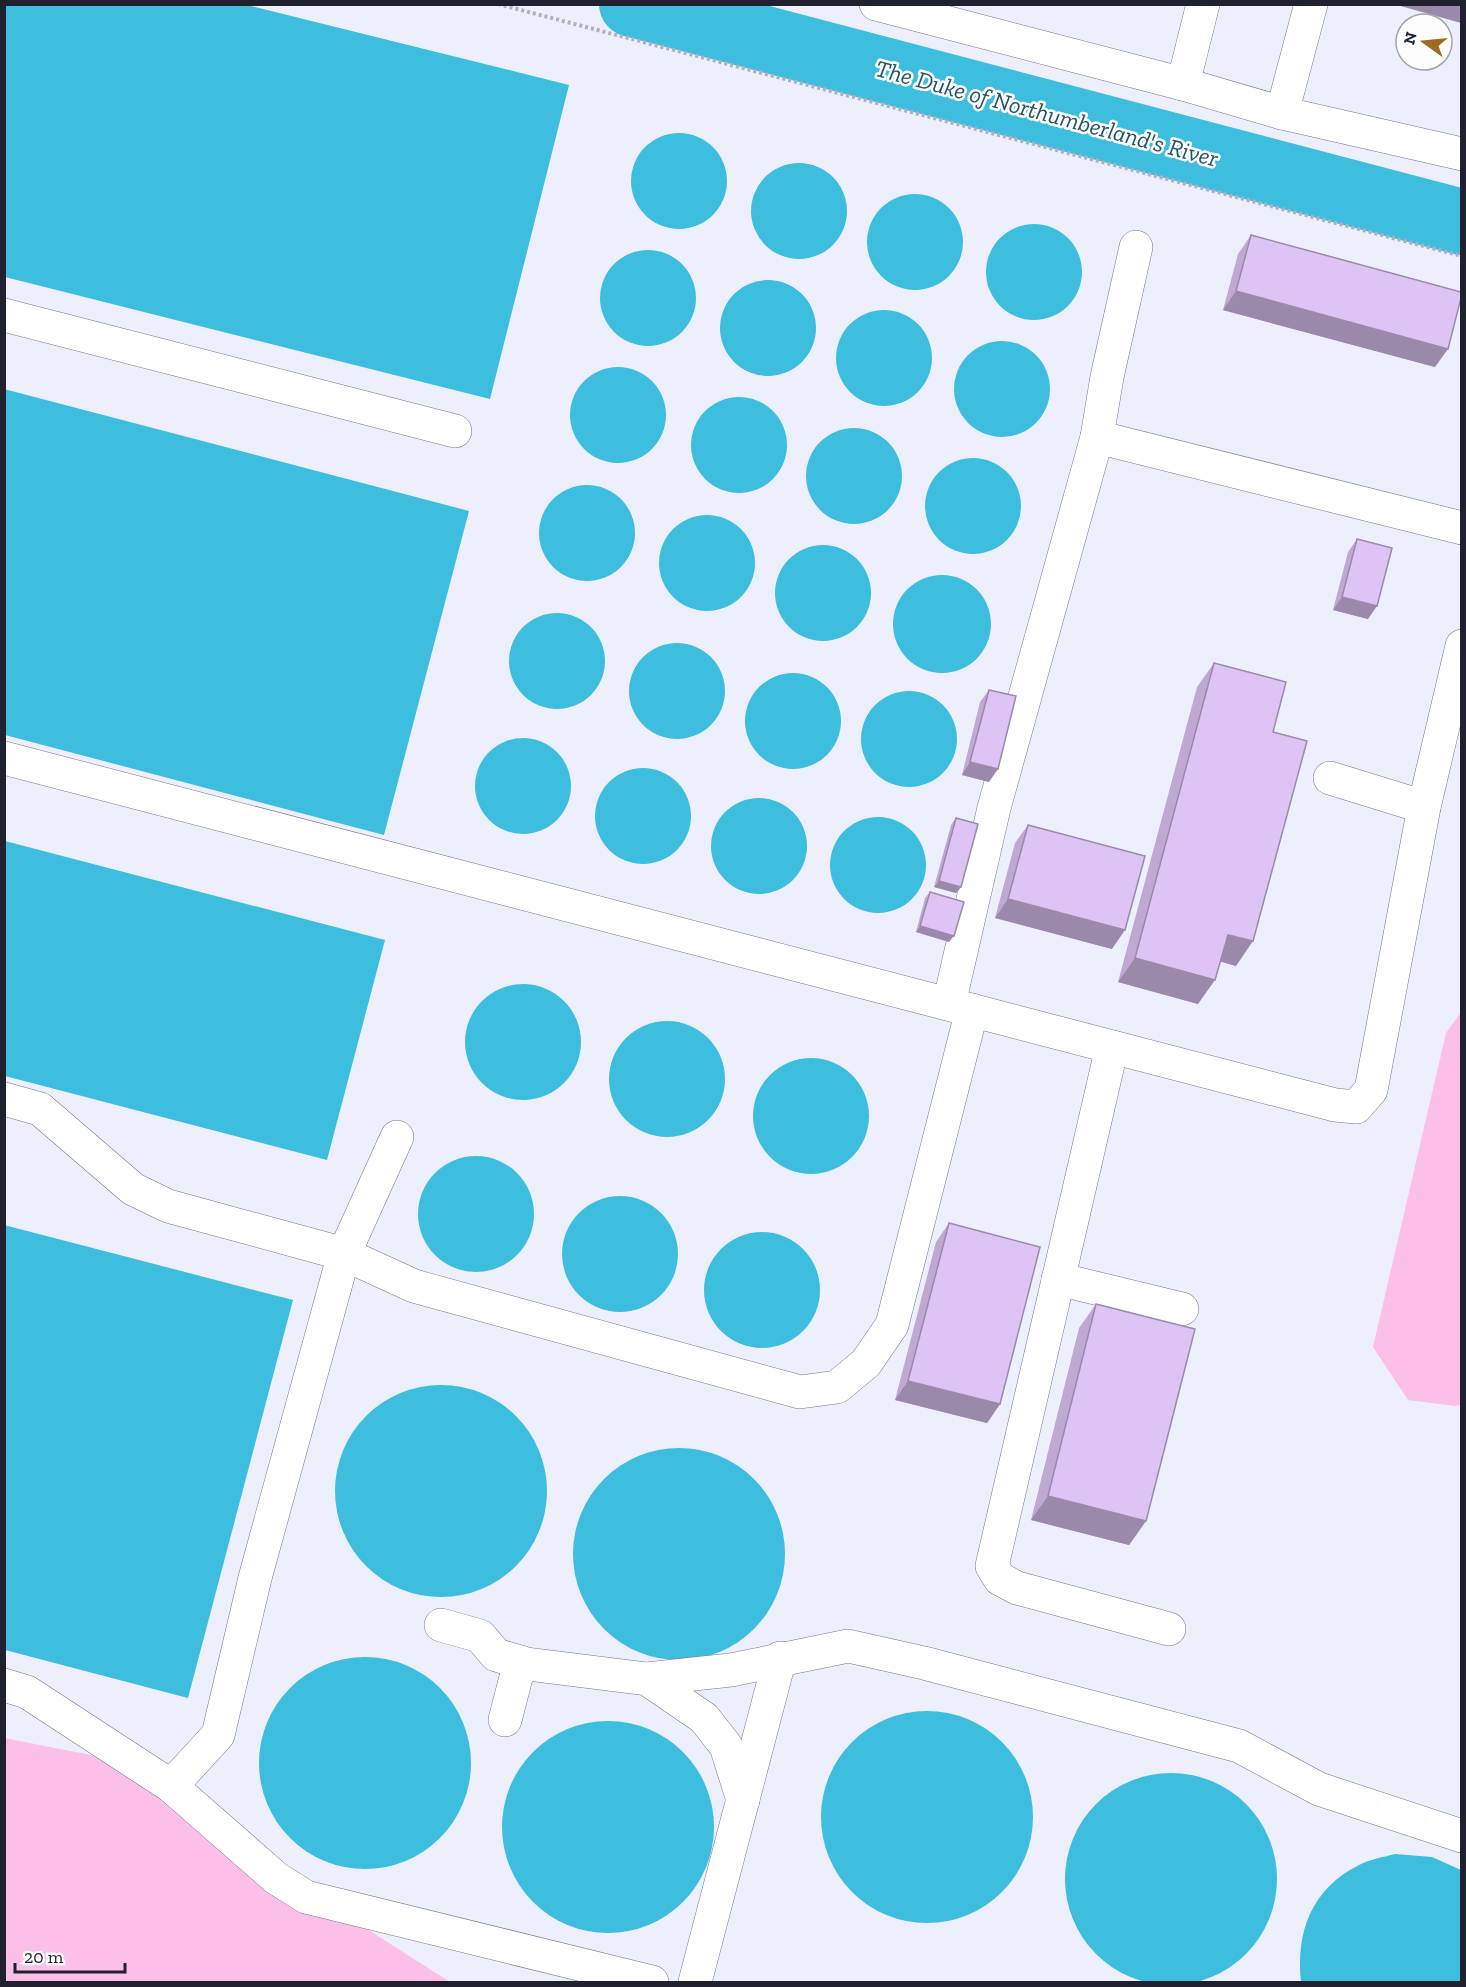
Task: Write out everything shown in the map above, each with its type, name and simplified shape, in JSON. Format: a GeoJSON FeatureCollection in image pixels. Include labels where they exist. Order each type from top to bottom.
{"type":"FeatureCollection","features":[{"type":"Feature","properties":{"kind":"lane"},"geometry":{"type":"LineString","coordinates":[[876,4],[1183,84],[1282,113],[1461,154]]}},
{"type":"Feature","properties":{"kind":"lane"},"geometry":{"type":"LineString","coordinates":[[1183,84],[1203,4]]}},
{"type":"Feature","properties":{"kind":"lane"},"geometry":{"type":"LineString","coordinates":[[1282,113],[1311,4]]}},
{"type":"Feature","properties":{"kind":"lane"},"geometry":{"type":"LineString","coordinates":[[4,1099],[40,1108],[133,1189],[168,1206],[344,1254],[414,1286],[800,1392],[837,1387],[866,1363],[892,1325],[961,1007],[994,808],[1097,437],[1107,377],[1136,247]]}},
{"type":"Feature","properties":{"kind":"lane"},"geometry":{"type":"LineString","coordinates":[[4,315],[455,431]]}},
{"type":"Feature","properties":{"kind":"lane"},"geometry":{"type":"LineString","coordinates":[[1097,437],[1461,528]]}},
{"type":"Feature","properties":{"kind":"lane"},"geometry":{"type":"LineString","coordinates":[[4,758],[1335,1105],[1356,1107],[1371,1090],[1424,807],[1461,646]]}},
{"type":"Feature","properties":{"kind":"lane"},"geometry":{"type":"LineString","coordinates":[[1330,778],[1424,807]]}},
{"type":"Feature","properties":{"kind":"lane"},"geometry":{"type":"LineString","coordinates":[[1112,1047],[992,1566],[1000,1579],[1017,1588],[1169,1629]]}},
{"type":"Feature","properties":{"kind":"lane"},"geometry":{"type":"LineString","coordinates":[[171,1785],[218,1735],[255,1578],[344,1254],[397,1137]]}},
{"type":"Feature","properties":{"kind":"lane"},"geometry":{"type":"LineString","coordinates":[[1058,1279],[1182,1309]]}},
{"type":"Feature","properties":{"kind":"lane"},"geometry":{"type":"LineString","coordinates":[[441,1625],[480,1636],[496,1655],[520,1662],[647,1679],[731,1670],[780,1658],[848,1646],[924,1663],[1239,1746],[1319,1789],[1461,1836]]}},
{"type":"Feature","properties":{"kind":"lane"},"geometry":{"type":"LineString","coordinates":[[695,1983],[780,1658]]}},
{"type":"Feature","properties":{"kind":"lane"},"geometry":{"type":"LineString","coordinates":[[505,1720],[520,1662]]}},
{"type":"Feature","properties":{"kind":"lane"},"geometry":{"type":"LineString","coordinates":[[647,1679],[704,1718],[726,1746],[742,1800]]}},
{"type":"Feature","properties":{"kind":"lane"},"geometry":{"type":"LineString","coordinates":[[4,1685],[27,1692],[171,1785],[276,1878],[306,1897],[652,1983]]}},
{"type":"Feature","properties":{"kind":"path"},"geometry":{"type":"LineString","coordinates":[[498,4],[1461,256]]}},
{"type":"Feature","properties":{"kind":"shaded area"},"geometry":{"type":"Polygon","coordinates":[[[1461,1012],[1462,1405],[1455,1406],[1408,1400],[1373,1347],[1446,1033],[1461,1012]]]}},
{"type":"Feature","properties":{"kind":"shaded area"},"geometry":{"type":"Polygon","coordinates":[[[4,1738],[96,1756],[450,1982],[5,1982],[4,1738]]]}},
{"type":"Feature","properties":{"kind":"water"},"geometry":{"type":"Polygon","coordinates":[[[4,5],[247,5],[569,85],[490,399],[5,277],[4,5]]]}},
{"type":"Feature","properties":{"kind":"water"},"geometry":{"type":"Polygon","coordinates":[[[679,133],[698,136],[713,147],[724,162],[727,181],[724,200],[713,215],[698,226],[679,229],[660,226],[645,215],[634,200],[631,181],[634,162],[645,147],[660,136],[679,133]]]}},
{"type":"Feature","properties":{"kind":"water"},"geometry":{"type":"Polygon","coordinates":[[[790,163],[808,163],[826,171],[839,184],[847,202],[844,230],[826,251],[808,259],[790,259],[772,251],[759,238],[751,220],[751,202],[759,184],[772,171],[790,163]]]}},
{"type":"Feature","properties":{"kind":"water"},"geometry":{"type":"Polygon","coordinates":[[[915,194],[934,197],[949,208],[960,223],[963,242],[960,261],[949,276],[934,287],[915,290],[896,287],[881,276],[870,261],[867,242],[870,223],[881,208],[896,197],[915,194]]]}},
{"type":"Feature","properties":{"kind":"water"},"geometry":{"type":"Polygon","coordinates":[[[1034,224],[1053,227],[1068,238],[1079,253],[1082,272],[1079,291],[1068,306],[1053,317],[1034,320],[1015,317],[1000,306],[989,291],[986,272],[989,253],[1000,238],[1015,227],[1034,224]]]}},
{"type":"Feature","properties":{"kind":"water"},"geometry":{"type":"Polygon","coordinates":[[[648,250],[667,253],[682,264],[693,279],[696,298],[693,317],[682,332],[667,343],[648,346],[629,343],[614,332],[603,317],[600,298],[603,279],[614,264],[629,253],[648,250]]]}},
{"type":"Feature","properties":{"kind":"water"},"geometry":{"type":"Polygon","coordinates":[[[759,280],[777,280],[795,288],[808,301],[816,319],[813,347],[795,368],[777,376],[759,376],[741,368],[728,355],[720,337],[720,319],[728,301],[741,288],[759,280]]]}},
{"type":"Feature","properties":{"kind":"water"},"geometry":{"type":"Polygon","coordinates":[[[884,310],[903,313],[918,324],[929,339],[932,358],[929,377],[918,392],[903,403],[884,406],[865,403],[850,392],[839,377],[836,358],[839,339],[850,324],[865,313],[884,310]]]}},
{"type":"Feature","properties":{"kind":"water"},"geometry":{"type":"Polygon","coordinates":[[[1002,341],[1021,344],[1036,355],[1047,370],[1050,389],[1047,408],[1036,423],[1021,434],[1002,437],[983,434],[968,423],[957,408],[954,389],[957,370],[968,355],[983,344],[1002,341]]]}},
{"type":"Feature","properties":{"kind":"water"},"geometry":{"type":"Polygon","coordinates":[[[618,367],[637,370],[652,381],[663,396],[666,415],[663,434],[652,449],[637,460],[618,463],[599,460],[584,449],[573,434],[570,415],[573,396],[584,381],[599,370],[618,367]]]}},
{"type":"Feature","properties":{"kind":"water"},"geometry":{"type":"Polygon","coordinates":[[[4,389],[469,511],[384,835],[5,735],[4,389]]]}},
{"type":"Feature","properties":{"kind":"water"},"geometry":{"type":"Polygon","coordinates":[[[730,397],[748,397],[766,405],[779,418],[787,436],[784,464],[766,485],[748,493],[730,493],[712,485],[699,472],[691,454],[691,436],[699,418],[712,405],[730,397]]]}},
{"type":"Feature","properties":{"kind":"water"},"geometry":{"type":"Polygon","coordinates":[[[854,428],[873,431],[888,442],[899,457],[902,476],[899,495],[888,510],[873,521],[854,524],[835,521],[820,510],[809,495],[806,476],[809,457],[820,442],[835,431],[854,428]]]}},
{"type":"Feature","properties":{"kind":"water"},"geometry":{"type":"Polygon","coordinates":[[[964,458],[982,458],[1000,466],[1013,479],[1021,497],[1018,525],[1000,546],[982,554],[964,554],[946,546],[933,533],[925,515],[925,497],[933,479],[946,466],[964,458]]]}},
{"type":"Feature","properties":{"kind":"water"},"geometry":{"type":"Polygon","coordinates":[[[587,485],[606,488],[621,499],[632,514],[635,533],[632,552],[621,567],[606,578],[587,581],[568,578],[553,567],[542,552],[539,533],[542,514],[553,499],[568,488],[587,485]]]}},
{"type":"Feature","properties":{"kind":"water"},"geometry":{"type":"Polygon","coordinates":[[[698,515],[716,515],[734,523],[747,536],[755,554],[752,582],[734,603],[716,611],[698,611],[680,603],[667,590],[659,572],[659,554],[667,536],[680,523],[698,515]]]}},
{"type":"Feature","properties":{"kind":"water"},"geometry":{"type":"Polygon","coordinates":[[[814,545],[832,545],[850,553],[863,566],[871,584],[868,612],[850,633],[832,641],[814,641],[796,633],[783,620],[775,602],[775,584],[783,566],[796,553],[814,545]]]}},
{"type":"Feature","properties":{"kind":"water"},"geometry":{"type":"Polygon","coordinates":[[[942,575],[961,579],[976,590],[987,605],[991,624],[987,643],[976,658],[961,669],[942,673],[923,669],[908,658],[897,643],[893,624],[897,605],[908,590],[923,579],[942,575]]]}},
{"type":"Feature","properties":{"kind":"water"},"geometry":{"type":"Polygon","coordinates":[[[557,613],[576,616],[591,627],[602,642],[605,661],[602,680],[591,695],[576,706],[557,709],[538,706],[523,695],[512,680],[509,661],[512,642],[523,627],[538,616],[557,613]]]}},
{"type":"Feature","properties":{"kind":"water"},"geometry":{"type":"Polygon","coordinates":[[[677,643],[696,646],[711,657],[722,672],[725,691],[722,710],[711,725],[696,736],[677,739],[658,736],[643,725],[632,710],[629,691],[632,672],[643,657],[658,646],[677,643]]]}},
{"type":"Feature","properties":{"kind":"water"},"geometry":{"type":"Polygon","coordinates":[[[793,673],[812,676],[827,687],[838,702],[841,721],[838,740],[827,755],[812,766],[793,769],[774,766],[759,755],[748,740],[745,721],[748,702],[759,687],[774,676],[793,673]]]}},
{"type":"Feature","properties":{"kind":"water"},"geometry":{"type":"Polygon","coordinates":[[[900,691],[918,691],[936,699],[949,712],[957,730],[954,758],[936,779],[918,787],[900,787],[882,779],[869,766],[861,748],[861,730],[869,712],[882,699],[900,691]]]}},
{"type":"Feature","properties":{"kind":"water"},"geometry":{"type":"Polygon","coordinates":[[[523,738],[542,741],[557,752],[568,767],[571,786],[568,805],[557,820],[542,831],[523,834],[504,831],[489,820],[478,805],[475,786],[478,767],[489,752],[504,741],[523,738]]]}},
{"type":"Feature","properties":{"kind":"water"},"geometry":{"type":"Polygon","coordinates":[[[643,768],[662,771],[677,782],[688,797],[691,816],[688,835],[677,850],[662,861],[643,864],[624,861],[609,850],[598,835],[595,816],[598,797],[609,782],[624,771],[643,768]]]}},
{"type":"Feature","properties":{"kind":"water"},"geometry":{"type":"Polygon","coordinates":[[[750,798],[768,798],[786,806],[799,819],[807,837],[804,865],[786,886],[768,894],[750,894],[732,886],[719,873],[711,855],[711,837],[719,819],[732,806],[750,798]]]}},
{"type":"Feature","properties":{"kind":"water"},"geometry":{"type":"Polygon","coordinates":[[[878,817],[897,820],[912,831],[923,846],[926,865],[923,884],[912,899],[897,910],[878,913],[859,910],[844,899],[833,884],[830,865],[833,846],[844,831],[859,820],[878,817]]]}},
{"type":"Feature","properties":{"kind":"water"},"geometry":{"type":"Polygon","coordinates":[[[5,841],[385,940],[327,1160],[5,1076],[5,841]]]}},
{"type":"Feature","properties":{"kind":"water"},"geometry":{"type":"Polygon","coordinates":[[[523,984],[545,988],[564,1001],[577,1020],[581,1042],[577,1064],[564,1083],[545,1096],[523,1100],[501,1096],[482,1083],[469,1064],[465,1042],[469,1020],[482,1001],[501,988],[523,984]]]}},
{"type":"Feature","properties":{"kind":"water"},"geometry":{"type":"Polygon","coordinates":[[[667,1021],[689,1025],[708,1038],[721,1057],[725,1079],[721,1101],[708,1120],[689,1133],[667,1137],[645,1133],[626,1120],[613,1101],[609,1079],[613,1057],[626,1038],[645,1025],[667,1021]]]}},
{"type":"Feature","properties":{"kind":"water"},"geometry":{"type":"Polygon","coordinates":[[[811,1058],[833,1062],[852,1075],[865,1094],[869,1116],[865,1138],[852,1157],[833,1170],[811,1174],[789,1170],[770,1157],[757,1138],[753,1116],[757,1094],[770,1075],[789,1062],[811,1058]]]}},
{"type":"Feature","properties":{"kind":"water"},"geometry":{"type":"Polygon","coordinates":[[[476,1156],[498,1160],[517,1173],[530,1192],[534,1214],[530,1236],[517,1255],[498,1268],[476,1272],[454,1268],[435,1255],[422,1236],[418,1214],[422,1192],[435,1173],[454,1160],[476,1156]]]}},
{"type":"Feature","properties":{"kind":"water"},"geometry":{"type":"Polygon","coordinates":[[[620,1196],[642,1200],[661,1213],[674,1232],[678,1254],[674,1276],[661,1295],[642,1308],[620,1312],[598,1308],[579,1295],[566,1276],[562,1254],[566,1232],[579,1213],[598,1200],[620,1196]]]}},
{"type":"Feature","properties":{"kind":"water"},"geometry":{"type":"Polygon","coordinates":[[[4,1225],[293,1300],[188,1698],[5,1650],[4,1225]]]}},
{"type":"Feature","properties":{"kind":"water"},"geometry":{"type":"Polygon","coordinates":[[[762,1232],[784,1236],[803,1249],[816,1268],[820,1290],[816,1312],[803,1331],[784,1344],[762,1348],[740,1344],[721,1331],[708,1312],[704,1290],[708,1268],[721,1249],[740,1236],[762,1232]]]}},
{"type":"Feature","properties":{"kind":"water"},"geometry":{"type":"Polygon","coordinates":[[[431,1385],[451,1385],[472,1389],[491,1397],[516,1416],[529,1432],[539,1450],[545,1470],[547,1491],[545,1512],[539,1532],[529,1550],[516,1566],[491,1585],[472,1593],[451,1597],[431,1597],[410,1593],[391,1585],[359,1558],[347,1541],[339,1522],[335,1501],[335,1481],[339,1460],[347,1441],[374,1409],[391,1397],[410,1389],[431,1385]]]}},
{"type":"Feature","properties":{"kind":"water"},"geometry":{"type":"Polygon","coordinates":[[[669,1448],[689,1448],[710,1452],[729,1460],[754,1479],[767,1495],[777,1513],[783,1533],[785,1554],[783,1575],[777,1595],[767,1613],[754,1629],[729,1648],[710,1656],[689,1660],[669,1660],[648,1656],[629,1648],[597,1621],[585,1604],[577,1585],[573,1564],[573,1544],[577,1523],[585,1504],[612,1472],[629,1460],[648,1452],[669,1448]]]}},
{"type":"Feature","properties":{"kind":"water"},"geometry":{"type":"Polygon","coordinates":[[[355,1657],[375,1657],[396,1661],[415,1669],[433,1681],[447,1695],[459,1713],[467,1732],[471,1763],[467,1794],[459,1813],[447,1831],[433,1845],[415,1857],[396,1865],[375,1869],[355,1869],[334,1865],[315,1857],[297,1845],[283,1831],[271,1813],[263,1794],[259,1773],[259,1753],[263,1732],[271,1713],[283,1695],[297,1681],[315,1669],[334,1661],[355,1657]]]}},
{"type":"Feature","properties":{"kind":"water"},"geometry":{"type":"Polygon","coordinates":[[[917,1711],[937,1711],[958,1715],[977,1723],[1002,1742],[1015,1758],[1025,1776],[1031,1796],[1033,1817],[1031,1838],[1025,1858],[1015,1876],[1002,1892],[977,1911],[958,1919],[937,1923],[917,1923],[896,1919],[877,1911],[845,1884],[833,1867],[825,1848],[821,1827],[821,1807],[825,1786],[833,1767],[860,1735],[877,1723],[896,1715],[917,1711]]]}},
{"type":"Feature","properties":{"kind":"water"},"geometry":{"type":"Polygon","coordinates":[[[598,1721],[618,1721],[639,1725],[658,1733],[683,1752],[696,1768],[706,1786],[712,1806],[714,1827],[712,1848],[706,1868],[696,1886],[683,1902],[658,1921],[639,1929],[618,1933],[598,1933],[577,1929],[558,1921],[526,1894],[514,1877],[506,1858],[502,1837],[502,1817],[506,1796],[514,1777],[541,1745],[558,1733],[577,1725],[598,1721]]]}},
{"type":"Feature","properties":{"kind":"water"},"geometry":{"type":"Polygon","coordinates":[[[1161,1773],[1181,1773],[1202,1777],[1221,1785],[1246,1804],[1259,1820],[1269,1838],[1275,1858],[1277,1879],[1275,1900],[1269,1920],[1259,1938],[1246,1954],[1221,1973],[1202,1981],[1181,1985],[1161,1985],[1140,1981],[1121,1973],[1089,1946],[1077,1929],[1069,1910],[1065,1889],[1065,1869],[1069,1848],[1077,1829],[1104,1797],[1121,1785],[1140,1777],[1161,1773]]]}},
{"type":"Feature","properties":{"kind":"water"},"geometry":{"type":"Polygon","coordinates":[[[1395,1854],[1432,1857],[1461,1870],[1461,1982],[1301,1982],[1301,1946],[1304,1929],[1318,1899],[1329,1886],[1359,1865],[1395,1854]]]}},
{"type":"Feature","properties":{"kind":"building"},"geometry":{"type":"Polygon","coordinates":[[[1251,235],[1461,292],[1448,349],[1236,291],[1251,235]]]}},
{"type":"Feature","properties":{"kind":"building"},"geometry":{"type":"Polygon","coordinates":[[[1357,539],[1392,548],[1377,606],[1342,597],[1357,539]]]}},
{"type":"Feature","properties":{"kind":"building"},"geometry":{"type":"Polygon","coordinates":[[[1214,663],[1286,682],[1273,732],[1307,741],[1253,941],[1228,935],[1215,980],[1135,958],[1214,663]]]}},
{"type":"Feature","properties":{"kind":"building"},"geometry":{"type":"Polygon","coordinates":[[[989,690],[1016,696],[998,769],[970,762],[989,690]]]}},
{"type":"Feature","properties":{"kind":"building"},"geometry":{"type":"Polygon","coordinates":[[[956,818],[978,824],[961,887],[939,881],[956,818]]]}},
{"type":"Feature","properties":{"kind":"building"},"geometry":{"type":"Polygon","coordinates":[[[1028,825],[1145,856],[1125,930],[1008,899],[1028,825]]]}},
{"type":"Feature","properties":{"kind":"building"},"geometry":{"type":"Polygon","coordinates":[[[930,892],[964,902],[954,936],[920,926],[930,892]]]}},
{"type":"Feature","properties":{"kind":"building"},"geometry":{"type":"Polygon","coordinates":[[[949,1223],[1040,1247],[1000,1404],[908,1381],[949,1223]]]}},
{"type":"Feature","properties":{"kind":"building"},"geometry":{"type":"Polygon","coordinates":[[[1096,1304],[1195,1329],[1146,1521],[1048,1496],[1096,1304]]]}},
{"type":"Feature","properties":{"kind":"waterway","name":"The Duke of Northumberland's River"},"geometry":{"type":"LineString","coordinates":[[632,4],[1462,222]]}}]}
